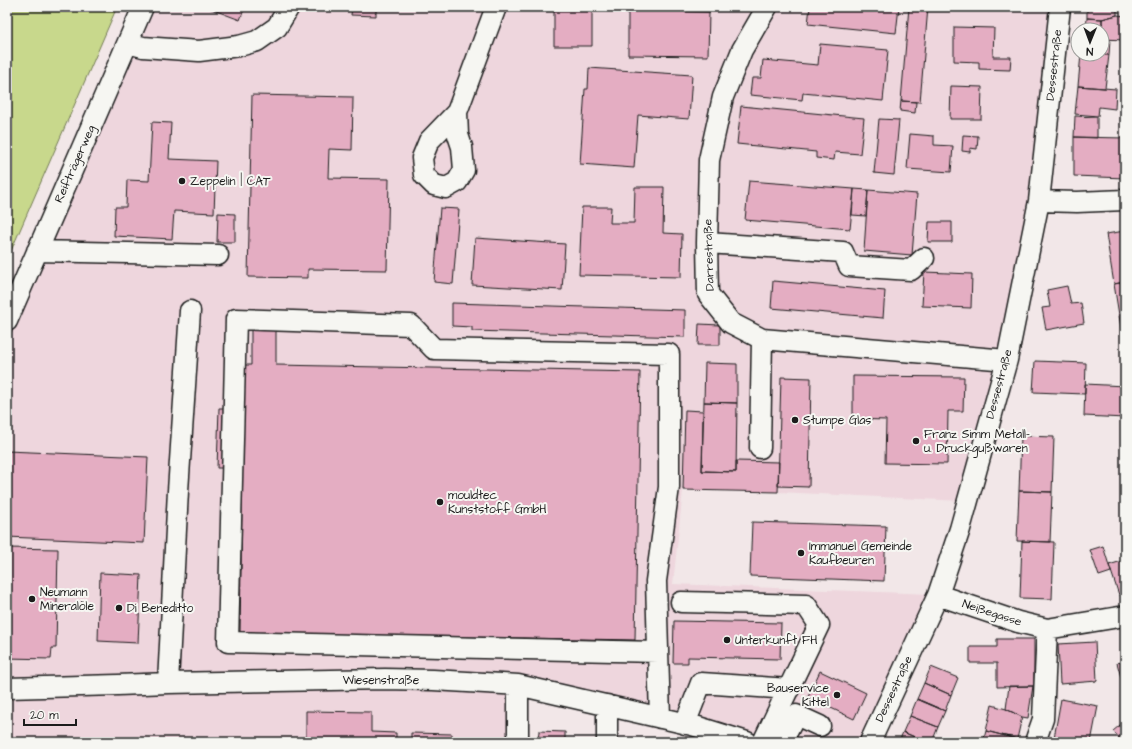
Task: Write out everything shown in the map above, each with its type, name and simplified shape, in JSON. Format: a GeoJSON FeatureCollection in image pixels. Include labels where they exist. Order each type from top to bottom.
{"type":"FeatureCollection","features":[{"type":"Feature","properties":{"kind":"street","name":"Reifträgerweg"},"geometry":{"type":"LineString","coordinates":[[7,321],[143,7]]}},
{"type":"Feature","properties":{"kind":"street"},"geometry":{"type":"LineString","coordinates":[[128,43],[144,47],[199,51],[239,46],[257,41],[277,27],[289,7]]}},
{"type":"Feature","properties":{"kind":"street"},"geometry":{"type":"LineString","coordinates":[[457,112],[496,7]]}},
{"type":"Feature","properties":{"kind":"street","name":"Darrestraße"},"geometry":{"type":"LineString","coordinates":[[767,7],[742,50],[723,97],[709,160],[707,243],[708,294],[731,323],[762,339],[1007,360]]}},
{"type":"Feature","properties":{"kind":"street","name":"Dessestraße"},"geometry":{"type":"LineString","coordinates":[[870,742],[938,595],[960,528],[1007,360],[1039,200],[1060,7]]}},
{"type":"Feature","properties":{"kind":"street"},"geometry":{"type":"LineString","coordinates":[[1039,200],[1077,202],[1125,200]]}},
{"type":"Feature","properties":{"kind":"street"},"geometry":{"type":"LineString","coordinates":[[707,243],[843,252],[849,266],[911,270],[924,258]]}},
{"type":"Feature","properties":{"kind":"street"},"geometry":{"type":"LineString","coordinates":[[37,251],[218,255]]}},
{"type":"Feature","properties":{"kind":"street"},"geometry":{"type":"LineString","coordinates":[[168,683],[178,491],[190,311]]}},
{"type":"Feature","properties":{"kind":"street"},"geometry":{"type":"LineString","coordinates":[[658,652],[228,642],[236,319],[411,325],[434,349],[669,354],[669,487],[656,580],[660,718]]}},
{"type":"Feature","properties":{"kind":"street"},"geometry":{"type":"LineString","coordinates":[[760,448],[762,339]]}},
{"type":"Feature","properties":{"kind":"street","name":"Neißegasse"},"geometry":{"type":"LineString","coordinates":[[938,595],[1018,622],[1048,629],[1125,616]]}},
{"type":"Feature","properties":{"kind":"street"},"geometry":{"type":"LineString","coordinates":[[681,602],[806,605],[819,625],[763,742]]}},
{"type":"Feature","properties":{"kind":"street"},"geometry":{"type":"LineString","coordinates":[[1035,742],[1043,718],[1048,629]]}},
{"type":"Feature","properties":{"kind":"street","name":"Wiesenstraße"},"geometry":{"type":"LineString","coordinates":[[7,688],[385,679],[432,680],[518,686],[607,705],[660,718],[690,730],[747,742]]}},
{"type":"Feature","properties":{"kind":"street"},"geometry":{"type":"LineString","coordinates":[[690,730],[701,683],[789,689]]}},
{"type":"Feature","properties":{"kind":"street"},"geometry":{"type":"LineString","coordinates":[[518,686],[518,742]]}},
{"type":"Feature","properties":{"kind":"street"},"geometry":{"type":"LineString","coordinates":[[607,705],[608,742]]}},
{"type":"Feature","properties":{"kind":"street"},"geometry":{"type":"LineString","coordinates":[[782,742],[796,715],[820,726]]}},
{"type":"Feature","properties":{"kind":"shaded area"},"geometry":{"type":"Polygon","coordinates":[[[154,7],[1055,7],[1033,200],[1002,358],[962,501],[778,492],[683,490],[673,584],[931,594],[863,742],[772,742],[518,681],[511,742],[7,742],[7,336],[154,7]]]}},
{"type":"Feature","properties":{"kind":"green space"},"geometry":{"type":"Polygon","coordinates":[[[7,7],[117,7],[7,260],[7,7]]]}},
{"type":"Feature","properties":{"kind":"building"},"geometry":{"type":"Polygon","coordinates":[[[206,7],[245,7],[240,20],[206,7]]]}},
{"type":"Feature","properties":{"kind":"building"},"geometry":{"type":"Polygon","coordinates":[[[352,7],[376,7],[376,16],[351,15],[352,7]]]}},
{"type":"Feature","properties":{"kind":"building"},"geometry":{"type":"Polygon","coordinates":[[[554,7],[592,7],[592,46],[554,46],[554,7]]]}},
{"type":"Feature","properties":{"kind":"building"},"geometry":{"type":"Polygon","coordinates":[[[810,7],[899,7],[896,33],[808,24],[810,7]]]}},
{"type":"Feature","properties":{"kind":"building"},"geometry":{"type":"Polygon","coordinates":[[[909,7],[928,7],[920,102],[901,101],[909,7]]]}},
{"type":"Feature","properties":{"kind":"building"},"geometry":{"type":"Polygon","coordinates":[[[1087,7],[1117,7],[1117,15],[1102,19],[1087,18],[1087,7]]]}},
{"type":"Feature","properties":{"kind":"building"},"geometry":{"type":"Polygon","coordinates":[[[628,10],[709,12],[708,56],[628,55],[628,10]]]}},
{"type":"Feature","properties":{"kind":"building"},"geometry":{"type":"Polygon","coordinates":[[[1117,15],[1125,16],[1125,40],[1110,39],[1110,22],[1102,22],[1102,19],[1117,15]]]}},
{"type":"Feature","properties":{"kind":"building"},"geometry":{"type":"Polygon","coordinates":[[[1087,18],[1102,19],[1102,22],[1087,22],[1087,18]]]}},
{"type":"Feature","properties":{"kind":"building"},"geometry":{"type":"Polygon","coordinates":[[[954,27],[994,28],[993,57],[1011,57],[1010,70],[979,69],[979,62],[954,61],[954,27]]]}},
{"type":"Feature","properties":{"kind":"building"},"geometry":{"type":"Polygon","coordinates":[[[820,44],[888,50],[883,101],[803,93],[802,100],[750,95],[752,78],[761,78],[763,60],[818,65],[820,44]]]}},
{"type":"Feature","properties":{"kind":"building"},"geometry":{"type":"Polygon","coordinates":[[[1080,62],[1108,62],[1105,88],[1078,86],[1080,62]]]}},
{"type":"Feature","properties":{"kind":"building"},"geometry":{"type":"Polygon","coordinates":[[[589,68],[692,75],[689,119],[638,115],[634,168],[580,164],[585,89],[588,89],[589,68]]]}},
{"type":"Feature","properties":{"kind":"building"},"geometry":{"type":"Polygon","coordinates":[[[951,86],[982,87],[981,119],[950,119],[951,86]]]}},
{"type":"Feature","properties":{"kind":"building"},"geometry":{"type":"Polygon","coordinates":[[[1078,86],[1116,89],[1115,109],[1099,107],[1098,116],[1075,114],[1078,86]]]}},
{"type":"Feature","properties":{"kind":"building"},"geometry":{"type":"Polygon","coordinates":[[[252,95],[353,97],[352,150],[329,149],[328,178],[389,179],[387,270],[308,269],[308,278],[248,277],[252,95]]]}},
{"type":"Feature","properties":{"kind":"building"},"geometry":{"type":"Polygon","coordinates":[[[901,101],[916,102],[915,113],[900,111],[901,101]]]}},
{"type":"Feature","properties":{"kind":"building"},"geometry":{"type":"Polygon","coordinates":[[[741,106],[864,118],[860,154],[835,152],[834,160],[816,158],[816,152],[737,144],[741,106]]]}},
{"type":"Feature","properties":{"kind":"building"},"geometry":{"type":"Polygon","coordinates":[[[1075,116],[1097,117],[1097,138],[1074,137],[1075,116]]]}},
{"type":"Feature","properties":{"kind":"building"},"geometry":{"type":"Polygon","coordinates":[[[879,119],[899,120],[894,175],[874,173],[879,119]]]}},
{"type":"Feature","properties":{"kind":"building","name":"Zeppelin | CAT"},"geometry":{"type":"Polygon","coordinates":[[[152,122],[171,123],[169,159],[216,161],[214,213],[174,211],[172,239],[114,236],[115,207],[126,207],[127,180],[149,181],[152,122]]]}},
{"type":"Feature","properties":{"kind":"building"},"geometry":{"type":"Polygon","coordinates":[[[910,134],[934,136],[934,145],[953,146],[951,172],[907,169],[910,134]]]}},
{"type":"Feature","properties":{"kind":"building"},"geometry":{"type":"Polygon","coordinates":[[[963,135],[978,136],[977,149],[970,148],[970,152],[962,151],[963,135]]]}},
{"type":"Feature","properties":{"kind":"building"},"geometry":{"type":"Polygon","coordinates":[[[1074,137],[1125,138],[1125,178],[1074,176],[1074,137]]]}},
{"type":"Feature","properties":{"kind":"building"},"geometry":{"type":"Polygon","coordinates":[[[749,181],[854,189],[850,229],[745,220],[749,181]]]}},
{"type":"Feature","properties":{"kind":"building"},"geometry":{"type":"Polygon","coordinates":[[[635,187],[664,187],[663,233],[682,234],[681,277],[579,275],[582,207],[611,207],[610,223],[634,223],[635,187]]]}},
{"type":"Feature","properties":{"kind":"building"},"geometry":{"type":"Polygon","coordinates":[[[854,189],[868,190],[866,216],[852,215],[854,189]]]}},
{"type":"Feature","properties":{"kind":"building"},"geometry":{"type":"Polygon","coordinates":[[[868,190],[917,194],[912,255],[864,251],[868,190]]]}},
{"type":"Feature","properties":{"kind":"building"},"geometry":{"type":"Polygon","coordinates":[[[440,208],[459,209],[453,284],[434,282],[440,208]]]}},
{"type":"Feature","properties":{"kind":"building"},"geometry":{"type":"Polygon","coordinates":[[[218,213],[235,214],[235,242],[217,242],[218,213]]]}},
{"type":"Feature","properties":{"kind":"building"},"geometry":{"type":"Polygon","coordinates":[[[929,222],[952,222],[952,242],[928,242],[929,222]]]}},
{"type":"Feature","properties":{"kind":"building"},"geometry":{"type":"Polygon","coordinates":[[[1125,231],[1125,282],[1114,284],[1106,234],[1125,231]]]}},
{"type":"Feature","properties":{"kind":"building"},"geometry":{"type":"Polygon","coordinates":[[[475,238],[565,244],[562,290],[472,285],[475,238]]]}},
{"type":"Feature","properties":{"kind":"building"},"geometry":{"type":"Polygon","coordinates":[[[924,272],[972,274],[971,308],[922,306],[924,272]]]}},
{"type":"Feature","properties":{"kind":"building"},"geometry":{"type":"Polygon","coordinates":[[[773,281],[885,291],[883,318],[771,308],[773,281]]]}},
{"type":"Feature","properties":{"kind":"building"},"geometry":{"type":"Polygon","coordinates":[[[1125,282],[1125,333],[1122,334],[1114,284],[1125,282]]]}},
{"type":"Feature","properties":{"kind":"building"},"geometry":{"type":"Polygon","coordinates":[[[1067,286],[1071,304],[1081,303],[1084,323],[1046,330],[1042,308],[1050,307],[1047,290],[1067,286]]]}},
{"type":"Feature","properties":{"kind":"building"},"geometry":{"type":"Polygon","coordinates":[[[452,303],[685,310],[685,337],[472,331],[472,327],[452,326],[452,303]]]}},
{"type":"Feature","properties":{"kind":"building"},"geometry":{"type":"Polygon","coordinates":[[[699,324],[720,325],[720,345],[698,345],[699,324]]]}},
{"type":"Feature","properties":{"kind":"building","name":"mouldtec Kunststoff GmbH"},"geometry":{"type":"Polygon","coordinates":[[[251,329],[276,330],[276,365],[640,372],[635,640],[240,633],[244,365],[251,365],[251,329]]]}},
{"type":"Feature","properties":{"kind":"building"},"geometry":{"type":"Polygon","coordinates":[[[1035,361],[1086,363],[1085,394],[1033,392],[1035,361]]]}},
{"type":"Feature","properties":{"kind":"building"},"geometry":{"type":"Polygon","coordinates":[[[705,363],[737,364],[737,403],[704,402],[705,363]]]}},
{"type":"Feature","properties":{"kind":"building","name":"Franz Simm Metall- u. Druckgußwaren"},"geometry":{"type":"Polygon","coordinates":[[[853,376],[964,377],[963,411],[948,411],[947,464],[885,463],[886,420],[853,419],[853,376]]]}},
{"type":"Feature","properties":{"kind":"building","name":"Stumpe Glas"},"geometry":{"type":"Polygon","coordinates":[[[781,377],[811,378],[809,487],[778,486],[781,377]]]}},
{"type":"Feature","properties":{"kind":"building"},"geometry":{"type":"Polygon","coordinates":[[[1085,384],[1125,386],[1125,418],[1084,416],[1085,384]]]}},
{"type":"Feature","properties":{"kind":"building"},"geometry":{"type":"Polygon","coordinates":[[[704,402],[737,403],[736,472],[702,471],[704,402]]]}},
{"type":"Feature","properties":{"kind":"building"},"geometry":{"type":"Polygon","coordinates":[[[219,408],[229,408],[228,468],[217,468],[219,408]]]}},
{"type":"Feature","properties":{"kind":"building"},"geometry":{"type":"Polygon","coordinates":[[[685,410],[703,411],[702,471],[736,472],[736,461],[779,462],[778,492],[683,490],[685,410]]]}},
{"type":"Feature","properties":{"kind":"building"},"geometry":{"type":"Polygon","coordinates":[[[1021,436],[1054,437],[1052,492],[1019,491],[1021,436]]]}},
{"type":"Feature","properties":{"kind":"building"},"geometry":{"type":"Polygon","coordinates":[[[7,451],[148,457],[144,543],[7,537],[7,451]]]}},
{"type":"Feature","properties":{"kind":"building"},"geometry":{"type":"Polygon","coordinates":[[[1019,491],[1052,492],[1050,542],[1017,541],[1019,491]]]}},
{"type":"Feature","properties":{"kind":"building"},"geometry":{"type":"Polygon","coordinates":[[[752,522],[886,526],[884,581],[750,576],[752,522]]]}},
{"type":"Feature","properties":{"kind":"building"},"geometry":{"type":"Polygon","coordinates":[[[1022,541],[1054,542],[1052,599],[1020,598],[1022,541]]]}},
{"type":"Feature","properties":{"kind":"building"},"geometry":{"type":"Polygon","coordinates":[[[1103,546],[1111,572],[1099,576],[1090,550],[1103,546]]]}},
{"type":"Feature","properties":{"kind":"building","name":"Neumann Mineralöle"},"geometry":{"type":"Polygon","coordinates":[[[7,548],[58,549],[56,648],[52,648],[51,659],[7,658],[7,548]]]}},
{"type":"Feature","properties":{"kind":"building"},"geometry":{"type":"Polygon","coordinates":[[[1125,560],[1125,593],[1119,595],[1109,565],[1125,560]]]}},
{"type":"Feature","properties":{"kind":"building","name":"Di Beneditto"},"geometry":{"type":"Polygon","coordinates":[[[100,573],[141,575],[138,643],[98,641],[100,573]]]}},
{"type":"Feature","properties":{"kind":"building","name":"Unterkunft FH"},"geometry":{"type":"Polygon","coordinates":[[[674,621],[781,623],[780,659],[688,657],[688,663],[673,663],[674,621]]]}},
{"type":"Feature","properties":{"kind":"building"},"geometry":{"type":"Polygon","coordinates":[[[997,639],[1034,639],[1034,686],[997,687],[997,663],[970,663],[970,647],[997,647],[997,639]]]}},
{"type":"Feature","properties":{"kind":"building"},"geometry":{"type":"Polygon","coordinates":[[[1095,642],[1097,681],[1060,684],[1058,644],[1095,642]]]}},
{"type":"Feature","properties":{"kind":"building"},"geometry":{"type":"Polygon","coordinates":[[[1125,655],[1125,691],[1117,663],[1124,661],[1122,656],[1125,655]]]}},
{"type":"Feature","properties":{"kind":"building"},"geometry":{"type":"Polygon","coordinates":[[[931,667],[958,678],[951,695],[924,683],[931,667]]]}},
{"type":"Feature","properties":{"kind":"building","name":"Bauservice Kittel"},"geometry":{"type":"Polygon","coordinates":[[[820,671],[866,693],[854,719],[808,697],[820,671]]]}},
{"type":"Feature","properties":{"kind":"building"},"geometry":{"type":"Polygon","coordinates":[[[924,683],[951,695],[945,711],[917,699],[924,683]]]}},
{"type":"Feature","properties":{"kind":"building"},"geometry":{"type":"Polygon","coordinates":[[[1009,686],[1033,686],[1028,718],[1022,717],[1006,709],[1009,686]]]}},
{"type":"Feature","properties":{"kind":"building"},"geometry":{"type":"Polygon","coordinates":[[[917,699],[945,711],[938,727],[910,716],[917,699]]]}},
{"type":"Feature","properties":{"kind":"building"},"geometry":{"type":"Polygon","coordinates":[[[1061,699],[1098,706],[1091,742],[1074,742],[1054,738],[1061,699]]]}},
{"type":"Feature","properties":{"kind":"building"},"geometry":{"type":"Polygon","coordinates":[[[992,705],[1006,709],[1022,717],[1017,739],[986,731],[992,705]]]}},
{"type":"Feature","properties":{"kind":"building"},"geometry":{"type":"Polygon","coordinates":[[[306,711],[371,712],[371,732],[396,733],[396,742],[306,742],[306,711]]]}},
{"type":"Feature","properties":{"kind":"building"},"geometry":{"type":"Polygon","coordinates":[[[910,716],[938,727],[932,742],[926,742],[903,732],[910,716]]]}},
{"type":"Feature","properties":{"kind":"building"},"geometry":{"type":"Polygon","coordinates":[[[1125,721],[1125,742],[1123,742],[1113,731],[1125,721]]]}},
{"type":"Feature","properties":{"kind":"building"},"geometry":{"type":"Polygon","coordinates":[[[539,731],[565,732],[565,742],[538,742],[539,731]]]}},
{"type":"Feature","properties":{"kind":"building"},"geometry":{"type":"Polygon","coordinates":[[[986,731],[1017,739],[1016,742],[983,742],[986,731]]]}},
{"type":"Feature","properties":{"kind":"building"},"geometry":{"type":"Polygon","coordinates":[[[903,732],[926,742],[899,742],[903,732]]]}},
{"type":"Feature","properties":{"kind":"building"},"geometry":{"type":"Polygon","coordinates":[[[411,733],[452,734],[452,742],[411,742],[411,733]]]}},
{"type":"Feature","properties":{"kind":"place","name":"Zeppelin | CAT"},"geometry":{"type":"Point","coordinates":[182,181]}},
{"type":"Feature","properties":{"kind":"place","name":"Stumpe Glas"},"geometry":{"type":"Point","coordinates":[795,420]}},
{"type":"Feature","properties":{"kind":"place","name":"Franz Simm Metall- u. Druckgußwaren"},"geometry":{"type":"Point","coordinates":[916,441]}},
{"type":"Feature","properties":{"kind":"place","name":"mouldtec Kunststoff GmbH"},"geometry":{"type":"Point","coordinates":[440,502]}},
{"type":"Feature","properties":{"kind":"place","name":"Immanuel Gemeinde Kaufbeuren"},"geometry":{"type":"Point","coordinates":[801,553]}},
{"type":"Feature","properties":{"kind":"place","name":"Neumann Mineralöle"},"geometry":{"type":"Point","coordinates":[32,599]}},
{"type":"Feature","properties":{"kind":"place","name":"Di Beneditto"},"geometry":{"type":"Point","coordinates":[119,608]}},
{"type":"Feature","properties":{"kind":"place","name":"Unterkunft FH"},"geometry":{"type":"Point","coordinates":[727,640]}},
{"type":"Feature","properties":{"kind":"place","name":"Bauservice Kittel"},"geometry":{"type":"Point","coordinates":[837,695]}}]}
